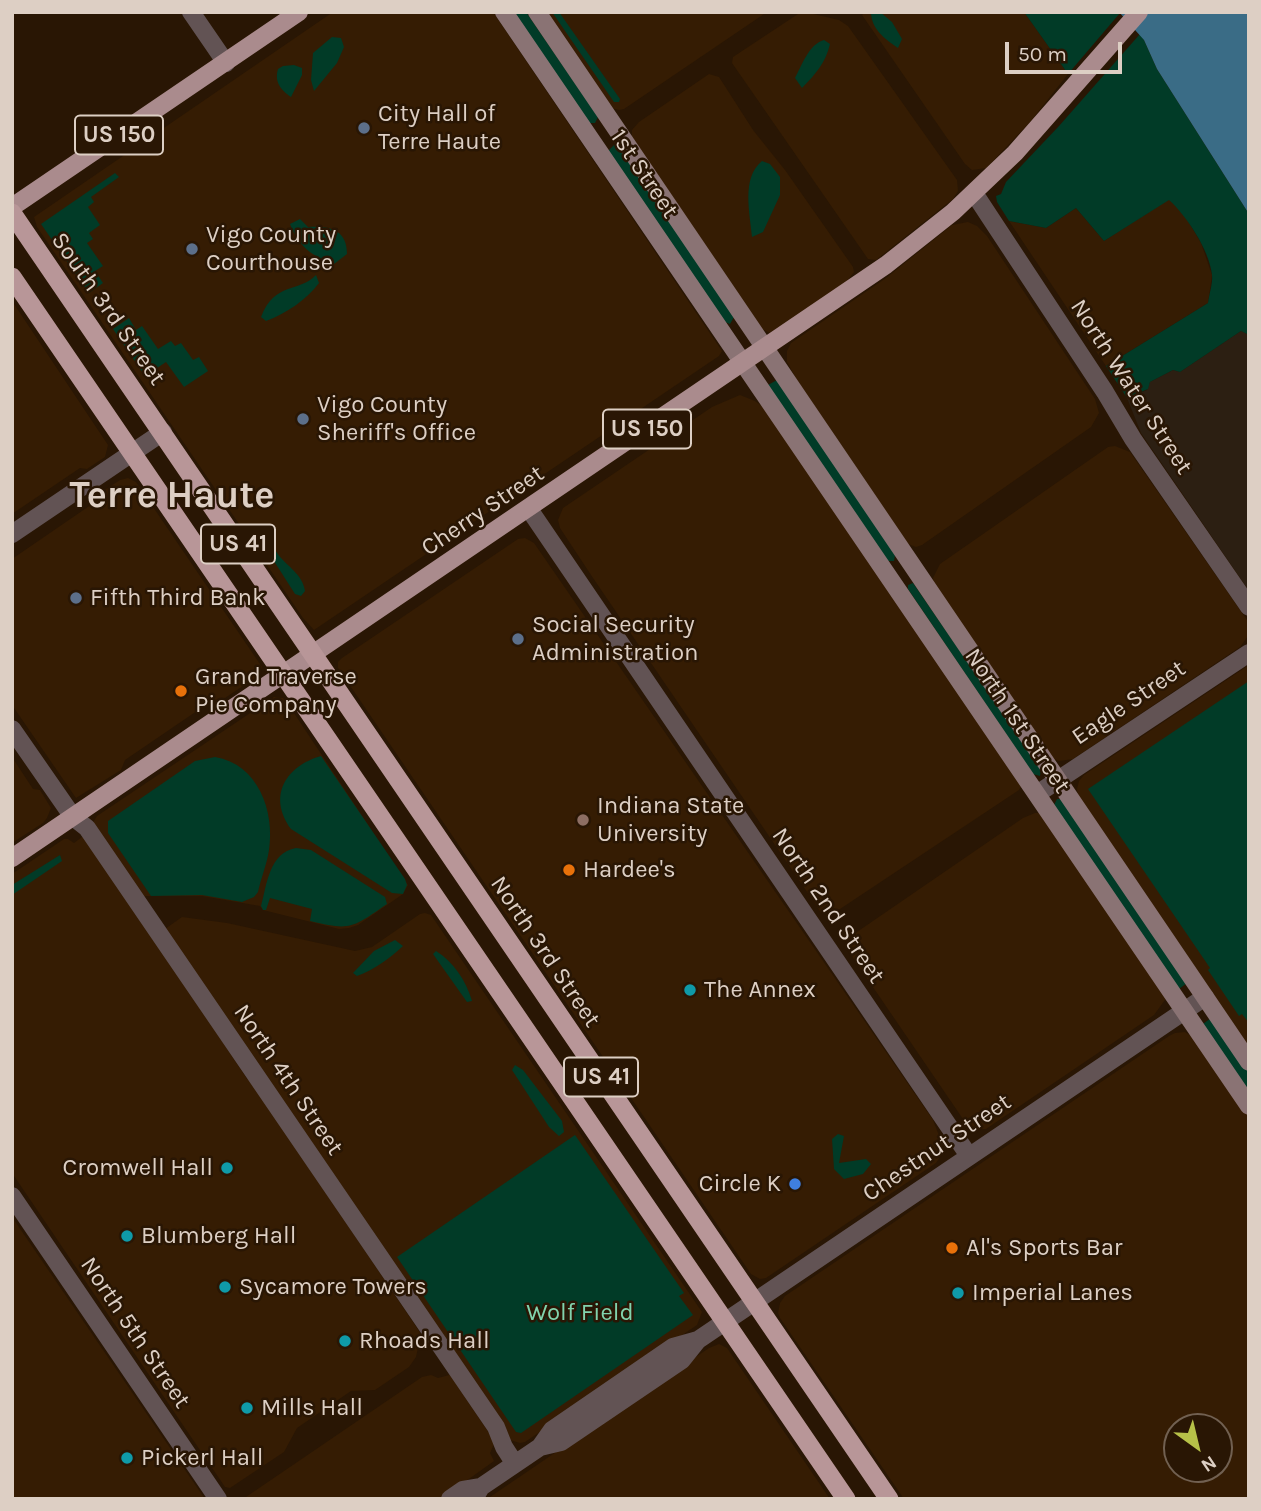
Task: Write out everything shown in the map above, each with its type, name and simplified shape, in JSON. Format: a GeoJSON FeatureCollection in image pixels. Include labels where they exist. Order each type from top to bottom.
{"type":"FeatureCollection","features":[{"type":"Feature","properties":{"kind":"highway","name":"South 3rd Street"},"geometry":{"type":"LineString","coordinates":[[12,213],[163,432]]}},
{"type":"Feature","properties":{"kind":"highway","name":"US 41"},"geometry":{"type":"LineString","coordinates":[[12,277],[846,1499]]}},
{"type":"Feature","properties":{"kind":"highway","name":"North 3rd Street"},"geometry":{"type":"LineString","coordinates":[[163,432],[889,1499]]}},
{"type":"Feature","properties":{"kind":"main road","name":"US 150"},"geometry":{"type":"LineString","coordinates":[[12,207],[299,12]]}},
{"type":"Feature","properties":{"kind":"main road","name":"1st Street"},"geometry":{"type":"LineString","coordinates":[[503,12],[743,364]]}},
{"type":"Feature","properties":{"kind":"main road","name":"1st Street"},"geometry":{"type":"LineString","coordinates":[[537,12],[765,348]]}},
{"type":"Feature","properties":{"kind":"main road","name":"US 150"},"geometry":{"type":"LineString","coordinates":[[974,193],[1035,132],[1139,12]]}},
{"type":"Feature","properties":{"kind":"main road","name":"Cherry Street"},"geometry":{"type":"LineString","coordinates":[[12,858],[887,265],[974,193]]}},
{"type":"Feature","properties":{"kind":"main road","name":"North 1st Street"},"geometry":{"type":"LineString","coordinates":[[765,348],[1249,1062]]}},
{"type":"Feature","properties":{"kind":"main road","name":"North 1st Street"},"geometry":{"type":"LineString","coordinates":[[743,364],[1249,1106]]}},
{"type":"Feature","properties":{"kind":"street"},"geometry":{"type":"LineString","coordinates":[[191,12],[226,63]]}},
{"type":"Feature","properties":{"kind":"street","name":"North Water Street"},"geometry":{"type":"LineString","coordinates":[[974,193],[1133,439],[1249,607]]}},
{"type":"Feature","properties":{"kind":"street"},"geometry":{"type":"LineString","coordinates":[[12,534],[163,432]]}},
{"type":"Feature","properties":{"kind":"street","name":"North 2nd Street"},"geometry":{"type":"LineString","coordinates":[[529,509],[969,1156]]}},
{"type":"Feature","properties":{"kind":"street","name":"Eagle Street"},"geometry":{"type":"LineString","coordinates":[[1037,794],[1249,653]]}},
{"type":"Feature","properties":{"kind":"street","name":"North 4th Street"},"geometry":{"type":"LineString","coordinates":[[12,729],[73,817],[87,828],[496,1427],[515,1464]]}},
{"type":"Feature","properties":{"kind":"street","name":"Chestnut Street"},"geometry":{"type":"LineString","coordinates":[[450,1499],[463,1490],[477,1493],[540,1447],[561,1442],[682,1360],[698,1340],[724,1322],[1205,997]]}},
{"type":"Feature","properties":{"kind":"street","name":"North 5th Street"},"geometry":{"type":"LineString","coordinates":[[12,1196],[218,1499]]}},
{"type":"Feature","properties":{"kind":"shaded area"},"geometry":{"type":"Polygon","coordinates":[[[333,12],[493,12],[722,351],[719,356],[314,630],[303,618],[37,227],[34,217],[333,12]]]}},
{"type":"Feature","properties":{"kind":"shaded area"},"geometry":{"type":"Polygon","coordinates":[[[546,12],[767,12],[619,110],[611,108],[546,12]]]}},
{"type":"Feature","properties":{"kind":"shaded area"},"geometry":{"type":"Polygon","coordinates":[[[805,12],[839,20],[848,26],[957,180],[958,191],[953,199],[876,260],[868,259],[732,63],[733,57],[805,12]]]}},
{"type":"Feature","properties":{"kind":"shaded area"},"geometry":{"type":"Polygon","coordinates":[[[865,12],[1024,12],[1068,74],[1030,122],[986,168],[972,170],[965,164],[862,15],[865,12]]]}},
{"type":"Feature","properties":{"kind":"shaded area"},"geometry":{"type":"Polygon","coordinates":[[[709,74],[719,77],[753,130],[785,170],[853,267],[854,272],[847,281],[770,333],[762,329],[632,137],[632,130],[639,122],[709,74]]]}},
{"type":"Feature","properties":{"kind":"shaded area"},"geometry":{"type":"Polygon","coordinates":[[[1169,199],[1184,214],[1201,243],[1212,275],[1208,303],[1106,366],[1009,221],[1046,228],[1076,208],[1104,241],[1169,199]]]}},
{"type":"Feature","properties":{"kind":"shaded area"},"geometry":{"type":"Polygon","coordinates":[[[968,222],[977,226],[987,236],[1095,399],[1099,413],[1091,427],[916,547],[908,544],[797,380],[787,362],[787,351],[791,343],[886,278],[952,225],[968,222]]]}},
{"type":"Feature","properties":{"kind":"shaded area"},"geometry":{"type":"Polygon","coordinates":[[[12,301],[108,445],[105,457],[87,469],[80,468],[12,514],[12,301]]]}},
{"type":"Feature","properties":{"kind":"shaded area"},"geometry":{"type":"Polygon","coordinates":[[[1241,331],[1249,335],[1249,591],[1141,433],[1127,398],[1147,390],[1150,382],[1173,370],[1180,372],[1241,331]]]}},
{"type":"Feature","properties":{"kind":"shaded area","name":"Indiana State University"},"geometry":{"type":"Polygon","coordinates":[[[740,395],[755,401],[770,412],[1022,785],[1019,790],[834,913],[827,915],[821,913],[593,578],[560,528],[558,520],[563,508],[712,407],[740,395]]]}},
{"type":"Feature","properties":{"kind":"shaded area"},"geometry":{"type":"Polygon","coordinates":[[[1115,446],[1130,452],[1247,620],[1248,636],[1240,647],[1073,759],[1059,761],[1050,757],[934,586],[933,578],[940,564],[1108,447],[1115,446]]]}},
{"type":"Feature","properties":{"kind":"shaded area"},"geometry":{"type":"Polygon","coordinates":[[[128,478],[136,482],[262,667],[258,676],[222,700],[213,700],[125,760],[121,770],[76,798],[12,705],[12,559],[98,500],[100,493],[128,478]]]}},
{"type":"Feature","properties":{"kind":"shaded area","name":"Indiana State University"},"geometry":{"type":"Polygon","coordinates":[[[525,538],[534,543],[933,1120],[943,1146],[942,1154],[936,1163],[766,1278],[760,1279],[751,1274],[338,668],[338,662],[342,658],[518,539],[525,538]]]}},
{"type":"Feature","properties":{"kind":"shaded area"},"geometry":{"type":"Polygon","coordinates":[[[1249,665],[1249,1047],[1079,800],[1077,789],[1084,775],[1249,665]]]}},
{"type":"Feature","properties":{"kind":"shaded area"},"geometry":{"type":"Polygon","coordinates":[[[274,697],[286,701],[408,885],[403,894],[358,925],[339,929],[263,910],[260,906],[202,896],[142,896],[92,824],[97,816],[274,697]]]}},
{"type":"Feature","properties":{"kind":"shaded area"},"geometry":{"type":"Polygon","coordinates":[[[12,757],[33,789],[40,790],[51,808],[43,823],[12,843],[12,757]]]}},
{"type":"Feature","properties":{"kind":"shaded area"},"geometry":{"type":"Polygon","coordinates":[[[1040,813],[1167,997],[1154,1015],[986,1129],[972,1128],[965,1122],[847,949],[847,943],[854,934],[1023,818],[1040,813]]]}},
{"type":"Feature","properties":{"kind":"shaded area"},"geometry":{"type":"Polygon","coordinates":[[[86,834],[247,1079],[255,1081],[268,1107],[421,1334],[416,1357],[409,1367],[375,1390],[351,1391],[297,1428],[284,1452],[230,1488],[225,1487],[12,1173],[12,874],[64,839],[74,843],[86,834]]]}},
{"type":"Feature","properties":{"kind":"shaded area"},"geometry":{"type":"Polygon","coordinates":[[[425,913],[431,915],[702,1312],[697,1325],[520,1443],[510,1440],[165,929],[182,917],[227,923],[355,951],[372,947],[425,913]]]}},
{"type":"Feature","properties":{"kind":"shaded area"},"geometry":{"type":"Polygon","coordinates":[[[1185,1032],[1196,1039],[1249,1116],[1249,1499],[904,1499],[780,1318],[780,1303],[785,1296],[1169,1036],[1185,1032]]]}},
{"type":"Feature","properties":{"kind":"shaded area"},"geometry":{"type":"Polygon","coordinates":[[[12,1217],[205,1499],[12,1499],[12,1217]]]}},
{"type":"Feature","properties":{"kind":"shaded area"},"geometry":{"type":"Polygon","coordinates":[[[719,1344],[727,1348],[830,1499],[487,1499],[709,1348],[719,1344]]]}},
{"type":"Feature","properties":{"kind":"shaded area"},"geometry":{"type":"Polygon","coordinates":[[[453,1374],[457,1380],[456,1384],[495,1442],[490,1453],[494,1461],[441,1499],[243,1499],[422,1377],[431,1375],[438,1378],[453,1374]]]}},
{"type":"Feature","properties":{"kind":"green space"},"geometry":{"type":"Polygon","coordinates":[[[514,12],[526,12],[598,117],[595,123],[589,123],[514,12]]]}},
{"type":"Feature","properties":{"kind":"green space"},"geometry":{"type":"Polygon","coordinates":[[[552,12],[559,12],[620,99],[619,102],[614,102],[552,12]]]}},
{"type":"Feature","properties":{"kind":"green space"},"geometry":{"type":"Polygon","coordinates":[[[871,12],[880,12],[892,22],[902,39],[898,48],[873,24],[871,12]]]}},
{"type":"Feature","properties":{"kind":"green space"},"geometry":{"type":"Polygon","coordinates":[[[1024,12],[1119,12],[1120,13],[1068,74],[1024,12]]]}},
{"type":"Feature","properties":{"kind":"green space"},"geometry":{"type":"Polygon","coordinates":[[[1140,34],[1157,69],[1249,214],[1249,335],[1241,331],[1180,372],[1173,370],[1150,382],[1148,389],[1127,398],[1106,366],[1208,303],[1212,275],[1207,255],[1196,234],[1169,200],[1104,241],[1076,208],[1046,228],[1009,221],[996,196],[1001,194],[1006,182],[1140,34]]]}},
{"type":"Feature","properties":{"kind":"green space"},"geometry":{"type":"Polygon","coordinates":[[[332,37],[341,38],[344,47],[337,63],[314,91],[311,80],[313,53],[332,37]]]}},
{"type":"Feature","properties":{"kind":"green space"},"geometry":{"type":"Polygon","coordinates":[[[824,40],[830,44],[826,57],[802,88],[795,78],[810,50],[824,40]]]}},
{"type":"Feature","properties":{"kind":"green space"},"geometry":{"type":"Polygon","coordinates":[[[294,65],[302,68],[302,75],[291,97],[279,85],[277,74],[278,69],[283,66],[294,65]]]}},
{"type":"Feature","properties":{"kind":"green space"},"geometry":{"type":"Polygon","coordinates":[[[614,145],[618,146],[734,317],[730,324],[725,322],[608,151],[614,145]]]}},
{"type":"Feature","properties":{"kind":"green space"},"geometry":{"type":"Polygon","coordinates":[[[762,161],[770,164],[780,177],[780,195],[763,232],[752,237],[749,186],[755,168],[762,161]]]}},
{"type":"Feature","properties":{"kind":"green space"},"geometry":{"type":"Polygon","coordinates":[[[115,173],[119,177],[91,197],[94,202],[88,207],[100,225],[89,233],[93,239],[87,243],[103,266],[95,271],[103,283],[89,293],[41,224],[115,173]]]}},
{"type":"Feature","properties":{"kind":"green space"},"geometry":{"type":"Polygon","coordinates":[[[300,219],[308,227],[323,227],[340,234],[344,239],[347,254],[334,264],[313,254],[297,239],[290,224],[300,219]]]}},
{"type":"Feature","properties":{"kind":"green space"},"geometry":{"type":"Polygon","coordinates":[[[316,275],[319,283],[295,305],[266,321],[261,317],[273,298],[316,275]]]}},
{"type":"Feature","properties":{"kind":"green space"},"geometry":{"type":"Polygon","coordinates":[[[129,318],[136,330],[142,326],[158,349],[171,341],[175,346],[181,343],[193,360],[199,357],[208,371],[184,387],[166,362],[145,376],[113,329],[129,318]]]}},
{"type":"Feature","properties":{"kind":"green space"},"geometry":{"type":"Polygon","coordinates":[[[777,380],[895,555],[894,561],[888,561],[768,385],[777,380]]]}},
{"type":"Feature","properties":{"kind":"green space"},"geometry":{"type":"Polygon","coordinates":[[[263,534],[302,581],[305,591],[301,596],[295,594],[258,536],[263,534]]]}},
{"type":"Feature","properties":{"kind":"green space"},"geometry":{"type":"Polygon","coordinates":[[[913,583],[1041,769],[1040,776],[1033,774],[908,589],[908,585],[913,583]]]}},
{"type":"Feature","properties":{"kind":"green space"},"geometry":{"type":"Polygon","coordinates":[[[1249,681],[1249,1023],[1242,1014],[1239,1016],[1208,970],[1210,968],[1088,789],[1249,681]]]}},
{"type":"Feature","properties":{"kind":"green space"},"geometry":{"type":"Polygon","coordinates":[[[321,756],[405,879],[407,885],[403,894],[392,893],[291,829],[281,805],[284,784],[298,767],[321,756]]]}},
{"type":"Feature","properties":{"kind":"green space"},"geometry":{"type":"Polygon","coordinates":[[[215,757],[230,761],[253,779],[266,805],[269,850],[258,892],[254,897],[242,902],[202,895],[151,896],[108,833],[108,821],[195,761],[215,757]]]}},
{"type":"Feature","properties":{"kind":"green space"},"geometry":{"type":"Polygon","coordinates":[[[1057,799],[1062,799],[1187,983],[1179,989],[1054,805],[1057,799]]]}},
{"type":"Feature","properties":{"kind":"green space"},"geometry":{"type":"Polygon","coordinates":[[[296,848],[311,850],[385,897],[387,904],[358,923],[343,926],[310,921],[312,909],[270,898],[266,910],[263,910],[261,906],[265,888],[275,863],[287,851],[296,848]]]}},
{"type":"Feature","properties":{"kind":"green space"},"geometry":{"type":"Polygon","coordinates":[[[60,855],[62,861],[12,895],[12,885],[60,855]]]}},
{"type":"Feature","properties":{"kind":"green space"},"geometry":{"type":"Polygon","coordinates":[[[395,940],[403,946],[393,955],[357,976],[353,973],[374,951],[395,940]]]}},
{"type":"Feature","properties":{"kind":"green space"},"geometry":{"type":"Polygon","coordinates":[[[436,951],[458,973],[472,1001],[467,1002],[433,954],[436,951]]]}},
{"type":"Feature","properties":{"kind":"green space"},"geometry":{"type":"Polygon","coordinates":[[[1211,1018],[1249,1072],[1249,1091],[1203,1024],[1211,1018]]]}},
{"type":"Feature","properties":{"kind":"green space"},"geometry":{"type":"Polygon","coordinates":[[[515,1065],[523,1070],[562,1121],[564,1132],[559,1136],[549,1127],[512,1070],[515,1065]]]}},
{"type":"Feature","properties":{"kind":"green space"},"geometry":{"type":"Polygon","coordinates":[[[838,1134],[844,1136],[839,1163],[866,1159],[871,1164],[863,1174],[844,1179],[834,1169],[832,1139],[838,1134]]]}},
{"type":"Feature","properties":{"kind":"green space","name":"Wolf Field"},"geometry":{"type":"Polygon","coordinates":[[[575,1135],[684,1293],[679,1296],[693,1315],[521,1433],[516,1432],[397,1257],[575,1135]]]}},
{"type":"Feature","properties":{"kind":"water"},"geometry":{"type":"Polygon","coordinates":[[[1119,12],[1249,12],[1249,214],[1157,69],[1144,40],[1119,12]]]}},
{"type":"Feature","properties":{"kind":"place","name":"City Hall of Terre Haute"},"geometry":{"type":"Point","coordinates":[364,128]}},
{"type":"Feature","properties":{"kind":"place","name":"Vigo County Courthouse"},"geometry":{"type":"Point","coordinates":[192,249]}},
{"type":"Feature","properties":{"kind":"place","name":"Vigo County Sheriff's Office"},"geometry":{"type":"Point","coordinates":[303,419]}},
{"type":"Feature","properties":{"kind":"place","name":"Fifth Third Bank"},"geometry":{"type":"Point","coordinates":[76,598]}},
{"type":"Feature","properties":{"kind":"place","name":"Social Security Administration"},"geometry":{"type":"Point","coordinates":[518,639]}},
{"type":"Feature","properties":{"kind":"place","name":"Grand Traverse Pie Company"},"geometry":{"type":"Point","coordinates":[181,691]}},
{"type":"Feature","properties":{"kind":"place","name":"Indiana State University"},"geometry":{"type":"Point","coordinates":[583,820]}},
{"type":"Feature","properties":{"kind":"place","name":"Hardee's"},"geometry":{"type":"Point","coordinates":[569,870]}},
{"type":"Feature","properties":{"kind":"place","name":"The Annex"},"geometry":{"type":"Point","coordinates":[690,990]}},
{"type":"Feature","properties":{"kind":"place","name":"Cromwell Hall"},"geometry":{"type":"Point","coordinates":[227,1168]}},
{"type":"Feature","properties":{"kind":"place","name":"Circle K"},"geometry":{"type":"Point","coordinates":[795,1184]}},
{"type":"Feature","properties":{"kind":"place","name":"Blumberg Hall"},"geometry":{"type":"Point","coordinates":[127,1236]}},
{"type":"Feature","properties":{"kind":"place","name":"Al's Sports Bar"},"geometry":{"type":"Point","coordinates":[952,1248]}},
{"type":"Feature","properties":{"kind":"place","name":"Sycamore Towers"},"geometry":{"type":"Point","coordinates":[225,1287]}},
{"type":"Feature","properties":{"kind":"place","name":"Imperial Lanes"},"geometry":{"type":"Point","coordinates":[958,1293]}},
{"type":"Feature","properties":{"kind":"place","name":"Rhoads Hall"},"geometry":{"type":"Point","coordinates":[345,1341]}},
{"type":"Feature","properties":{"kind":"place","name":"Mills Hall"},"geometry":{"type":"Point","coordinates":[247,1408]}},
{"type":"Feature","properties":{"kind":"place","name":"Pickerl Hall"},"geometry":{"type":"Point","coordinates":[127,1458]}},
{"type":"Feature","properties":{"kind":"district","name":"Terre Haute"},"geometry":{"type":"Point","coordinates":[172,496]}}]}
